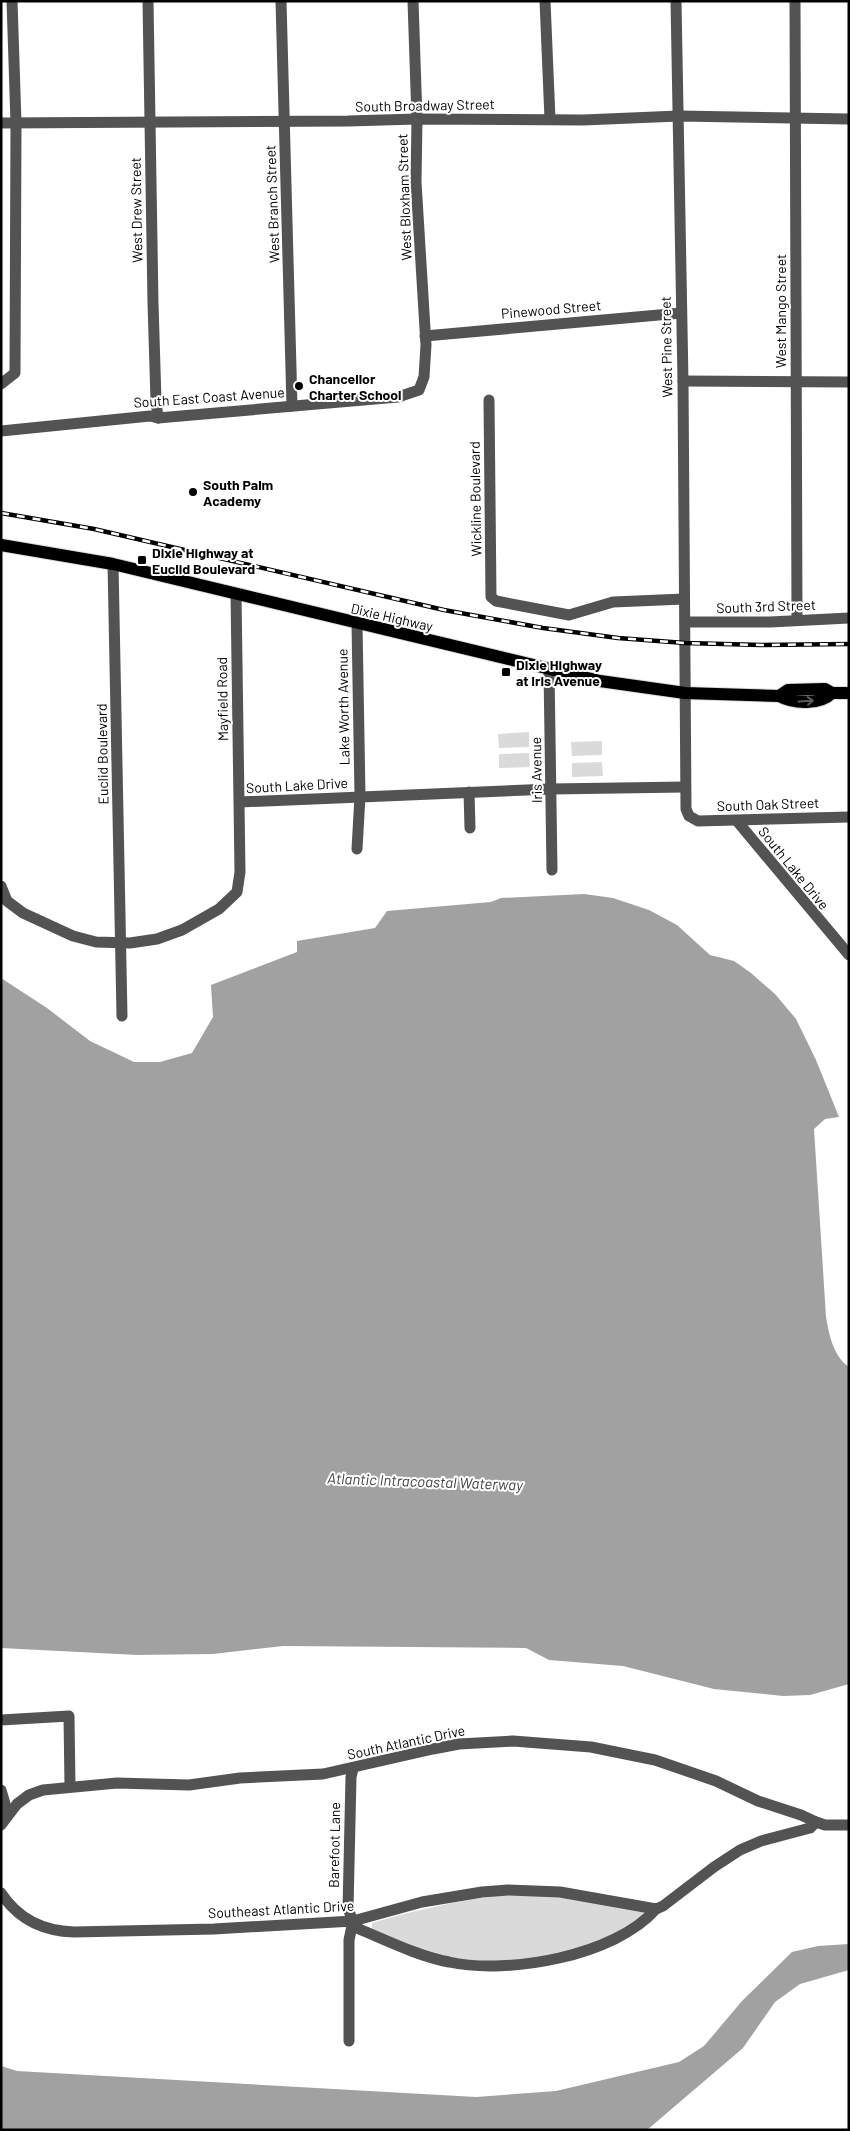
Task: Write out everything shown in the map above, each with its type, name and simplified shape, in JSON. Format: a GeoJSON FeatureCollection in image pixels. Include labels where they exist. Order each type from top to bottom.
{"type":"FeatureCollection","features":[{"type":"Feature","properties":{"kind":"main road","name":"Dixie Highway"},"geometry":{"type":"LineString","coordinates":[[1,545],[114,564],[549,670],[608,682],[685,693],[779,696],[788,690],[824,689],[832,694],[849,693]]}},
{"type":"Feature","properties":{"kind":"street"},"geometry":{"type":"LineString","coordinates":[[1,384],[16,373],[16,123],[12,1]]}},
{"type":"Feature","properties":{"kind":"street","name":"West Drew Street"},"geometry":{"type":"LineString","coordinates":[[148,1],[148,123],[158,418]]}},
{"type":"Feature","properties":{"kind":"street","name":"West Branch Street"},"geometry":{"type":"LineString","coordinates":[[281,1],[292,406]]}},
{"type":"Feature","properties":{"kind":"street","name":"West Bloxham Street"},"geometry":{"type":"LineString","coordinates":[[413,1],[417,119],[416,182],[425,336],[424,377],[418,390]]}},
{"type":"Feature","properties":{"kind":"street"},"geometry":{"type":"LineString","coordinates":[[545,1],[550,119]]}},
{"type":"Feature","properties":{"kind":"street","name":"West Pine Street"},"geometry":{"type":"LineString","coordinates":[[676,1],[685,622],[685,787]]}},
{"type":"Feature","properties":{"kind":"street","name":"West Mango Street"},"geometry":{"type":"LineString","coordinates":[[795,1],[797,620]]}},
{"type":"Feature","properties":{"kind":"street","name":"South Broadway Street"},"geometry":{"type":"LineString","coordinates":[[1,123],[284,122],[417,119],[583,120],[679,116],[849,119]]}},
{"type":"Feature","properties":{"kind":"street","name":"Pinewood Street"},"geometry":{"type":"LineString","coordinates":[[425,336],[681,313]]}},
{"type":"Feature","properties":{"kind":"street"},"geometry":{"type":"LineString","coordinates":[[682,381],[849,382]]}},
{"type":"Feature","properties":{"kind":"street","name":"South East Coast Avenue"},"geometry":{"type":"LineString","coordinates":[[1,430],[150,416],[158,418],[398,397],[418,390]]}},
{"type":"Feature","properties":{"kind":"street","name":"Wickline Boulevard"},"geometry":{"type":"LineString","coordinates":[[489,400],[491,597],[496,601],[569,615],[613,602],[684,599]]}},
{"type":"Feature","properties":{"kind":"street","name":"Euclid Boulevard"},"geometry":{"type":"LineString","coordinates":[[114,564],[122,1016]]}},
{"type":"Feature","properties":{"kind":"street","name":"Mayfield Road"},"geometry":{"type":"LineString","coordinates":[[236,594],[240,802]]}},
{"type":"Feature","properties":{"kind":"street","name":"South 3rd Street"},"geometry":{"type":"LineString","coordinates":[[685,622],[849,618]]}},
{"type":"Feature","properties":{"kind":"street","name":"Lake Worth Avenue"},"geometry":{"type":"LineString","coordinates":[[357,624],[360,796],[357,849]]}},
{"type":"Feature","properties":{"kind":"street","name":"Iris Avenue"},"geometry":{"type":"LineString","coordinates":[[549,670],[552,870]]}},
{"type":"Feature","properties":{"kind":"street","name":"South Lake Drive"},"geometry":{"type":"LineString","coordinates":[[1,886],[6,901],[31,917],[73,936],[96,942],[120,943],[157,939],[182,930],[219,909],[237,892],[240,872],[240,802],[551,789],[685,787]]}},
{"type":"Feature","properties":{"kind":"street","name":"South Oak Street"},"geometry":{"type":"LineString","coordinates":[[685,787],[686,810],[689,816],[698,821],[849,816]]}},
{"type":"Feature","properties":{"kind":"street"},"geometry":{"type":"LineString","coordinates":[[469,792],[470,828]]}},
{"type":"Feature","properties":{"kind":"street","name":"South Lake Drive"},"geometry":{"type":"LineString","coordinates":[[737,821],[849,955]]}},
{"type":"Feature","properties":{"kind":"street"},"geometry":{"type":"LineString","coordinates":[[1,1720],[69,1716],[70,1786]]}},
{"type":"Feature","properties":{"kind":"street","name":"South Atlantic Drive"},"geometry":{"type":"LineString","coordinates":[[1,1825],[8,1814],[29,1795],[43,1790],[70,1786],[117,1784],[189,1785],[240,1778],[323,1774],[459,1744],[513,1741],[557,1743],[626,1753],[656,1760],[716,1781],[758,1801],[816,1822],[825,1825],[849,1825]]}},
{"type":"Feature","properties":{"kind":"street","name":"Barefoot Lane"},"geometry":{"type":"LineString","coordinates":[[349,2040],[349,1940],[353,1921],[348,1909],[350,1777],[353,1768]]}},
{"type":"Feature","properties":{"kind":"street"},"geometry":{"type":"LineString","coordinates":[[1,1790],[8,1814]]}},
{"type":"Feature","properties":{"kind":"street"},"geometry":{"type":"LineString","coordinates":[[353,1921],[359,1929],[435,1958],[471,1965],[512,1965],[558,1959],[585,1950],[632,1929],[714,1866],[740,1850],[761,1841],[810,1828],[816,1822]]}},
{"type":"Feature","properties":{"kind":"street","name":"Southeast Atlantic Drive"},"geometry":{"type":"LineString","coordinates":[[1,1893],[14,1910],[25,1918],[44,1927],[61,1932],[204,1929],[353,1921],[422,1902],[508,1890],[560,1892],[656,1910]]}},
{"type":"Feature","properties":{"kind":"shaded area"},"geometry":{"type":"Polygon","coordinates":[[[529,732],[529,747],[499,748],[498,734],[529,732]]]}},
{"type":"Feature","properties":{"kind":"shaded area"},"geometry":{"type":"Polygon","coordinates":[[[602,741],[602,755],[572,756],[571,742],[602,741]]]}},
{"type":"Feature","properties":{"kind":"shaded area"},"geometry":{"type":"Polygon","coordinates":[[[529,753],[530,767],[499,768],[499,754],[529,753]]]}},
{"type":"Feature","properties":{"kind":"shaded area"},"geometry":{"type":"Polygon","coordinates":[[[602,762],[603,776],[572,777],[572,763],[602,762]]]}},
{"type":"Feature","properties":{"kind":"shaded area"},"geometry":{"type":"Polygon","coordinates":[[[501,1895],[554,1896],[651,1911],[625,1930],[574,1950],[520,1963],[465,1961],[412,1946],[372,1929],[372,1923],[404,1914],[452,1903],[501,1895]]]}},
{"type":"Feature","properties":{"kind":"water","name":"Atlantic Intracoastal Waterway"},"geometry":{"type":"Polygon","coordinates":[[[584,894],[613,898],[649,910],[677,925],[710,955],[734,961],[751,973],[775,994],[796,1019],[816,1060],[839,1117],[825,1119],[814,1129],[826,1317],[835,1351],[849,1367],[849,1684],[810,1695],[783,1696],[714,1689],[623,1666],[549,1660],[526,1648],[283,1646],[213,1654],[137,1655],[1,1648],[1,978],[47,1008],[90,1041],[134,1062],[160,1062],[192,1053],[213,1017],[211,985],[297,952],[297,941],[375,928],[387,911],[491,902],[501,898],[584,894]]]}},
{"type":"Feature","properties":{"kind":"water"},"geometry":{"type":"Polygon","coordinates":[[[849,1944],[849,1970],[800,1984],[775,2002],[743,2048],[647,2130],[1,2130],[1,2066],[17,2071],[476,2097],[556,2091],[679,2062],[704,2046],[742,2001],[792,1952],[818,1946],[849,1944]]]}},
{"type":"Feature","properties":{"kind":"railway"},"geometry":{"type":"LineString","coordinates":[[1,513],[94,529],[444,610],[543,628],[618,638],[685,643],[762,645],[849,644]]}},
{"type":"Feature","properties":{"kind":"place","name":"Chancellor Charter School"},"geometry":{"type":"Point","coordinates":[299,386]}},
{"type":"Feature","properties":{"kind":"place","name":"South Palm Academy"},"geometry":{"type":"Point","coordinates":[193,492]}},
{"type":"Feature","properties":{"kind":"place","name":"Dixie Highway at Euclid Boulevard"},"geometry":{"type":"Point","coordinates":[142,560]}},
{"type":"Feature","properties":{"kind":"place","name":"Dixie Highway at Iris Avenue"},"geometry":{"type":"Point","coordinates":[506,672]}}]}
